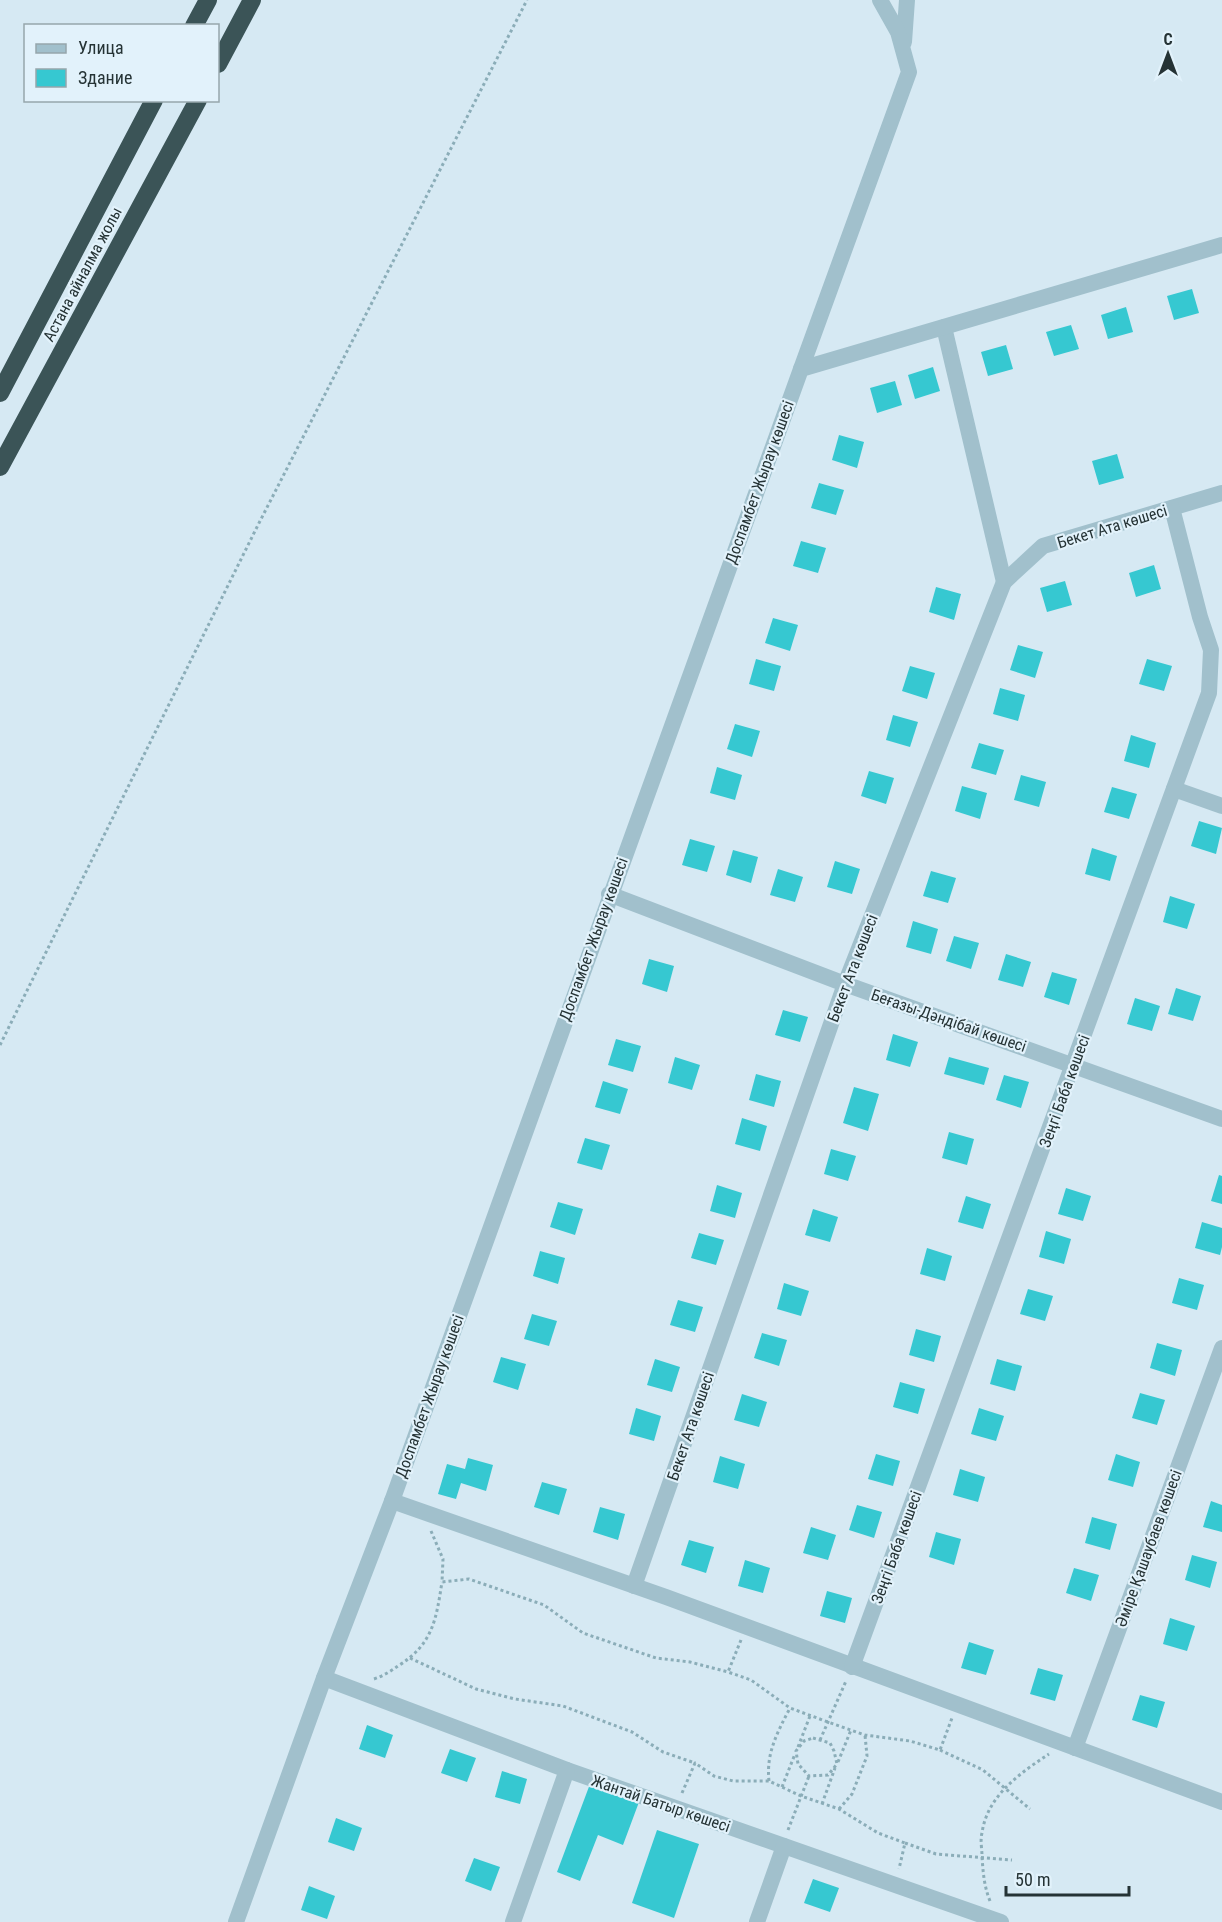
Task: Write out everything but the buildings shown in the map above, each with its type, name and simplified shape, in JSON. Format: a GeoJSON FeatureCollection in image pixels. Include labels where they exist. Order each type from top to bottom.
{"type":"FeatureCollection","features":[{"type":"Feature","properties":{"kind":"highway"},"geometry":{"type":"LineString","coordinates":[[195,24],[207,0]]}},
{"type":"Feature","properties":{"kind":"highway"},"geometry":{"type":"LineString","coordinates":[[219,62],[252,0]]}},
{"type":"Feature","properties":{"kind":"highway","name":"Астана айналма жолы"},"geometry":{"type":"LineString","coordinates":[[0,393],[153,102]]}},
{"type":"Feature","properties":{"kind":"highway","name":"Астана айналма жолы"},"geometry":{"type":"LineString","coordinates":[[0,467],[197,102]]}},
{"type":"Feature","properties":{"kind":"street"},"geometry":{"type":"LineString","coordinates":[[880,0],[898,32],[904,52]]}},
{"type":"Feature","properties":{"kind":"street"},"geometry":{"type":"LineString","coordinates":[[904,52],[907,0]]}},
{"type":"Feature","properties":{"kind":"street","name":"Доспамбет Жырау көшесі"},"geometry":{"type":"LineString","coordinates":[[236,1922],[324,1678],[392,1501],[609,894],[909,72],[904,52]]}},
{"type":"Feature","properties":{"kind":"street"},"geometry":{"type":"LineString","coordinates":[[801,369],[1222,244]]}},
{"type":"Feature","properties":{"kind":"street"},"geometry":{"type":"LineString","coordinates":[[944,327],[1004,582]]}},
{"type":"Feature","properties":{"kind":"street","name":"Бекет Ата көшесі"},"geometry":{"type":"LineString","coordinates":[[634,1586],[845,984],[1004,582],[1043,546],[1222,493]]}},
{"type":"Feature","properties":{"kind":"street","name":"Зеңгі Баба көшесі"},"geometry":{"type":"LineString","coordinates":[[852,1667],[1209,693],[1211,650],[1200,617],[1172,508]]}},
{"type":"Feature","properties":{"kind":"street"},"geometry":{"type":"LineString","coordinates":[[1209,693],[1222,706]]}},
{"type":"Feature","properties":{"kind":"street"},"geometry":{"type":"LineString","coordinates":[[1174,789],[1222,806]]}},
{"type":"Feature","properties":{"kind":"street","name":"Беғазы-Дәндібай көшесі"},"geometry":{"type":"LineString","coordinates":[[609,894],[845,984],[1074,1064],[1222,1119]]}},
{"type":"Feature","properties":{"kind":"street","name":"Әміре Қашаубаев көшесі"},"geometry":{"type":"LineString","coordinates":[[1070,1746],[1222,1348]]}},
{"type":"Feature","properties":{"kind":"street"},"geometry":{"type":"LineString","coordinates":[[392,1501],[634,1586],[1222,1802]]}},
{"type":"Feature","properties":{"kind":"street","name":"Жантай Батыр көшесі"},"geometry":{"type":"LineString","coordinates":[[324,1678],[567,1770],[1001,1922]]}},
{"type":"Feature","properties":{"kind":"street"},"geometry":{"type":"LineString","coordinates":[[513,1922],[567,1770]]}},
{"type":"Feature","properties":{"kind":"street"},"geometry":{"type":"LineString","coordinates":[[757,1922],[784,1846]]}},
{"type":"Feature","properties":{"kind":"path"},"geometry":{"type":"LineString","coordinates":[[0,1045],[258,525],[528,0]]}},
{"type":"Feature","properties":{"kind":"path"},"geometry":{"type":"LineString","coordinates":[[349,1688],[379,1678],[410,1658],[424,1645],[436,1618],[443,1559],[426,1513]]}},
{"type":"Feature","properties":{"kind":"path"},"geometry":{"type":"LineString","coordinates":[[442,1582],[469,1580],[544,1605],[583,1632],[656,1658],[690,1662],[751,1680],[790,1708],[810,1716],[865,1735],[910,1741],[940,1750],[983,1770],[1030,1809]]}},
{"type":"Feature","properties":{"kind":"path"},"geometry":{"type":"LineString","coordinates":[[728,1672],[746,1628]]}},
{"type":"Feature","properties":{"kind":"path"},"geometry":{"type":"LineString","coordinates":[[410,1658],[476,1689],[515,1699],[563,1706],[612,1724],[632,1732],[663,1752],[695,1763],[714,1776],[733,1781],[769,1781],[801,1796],[839,1809],[878,1833],[936,1854],[1012,1860]]}},
{"type":"Feature","properties":{"kind":"path"},"geometry":{"type":"LineString","coordinates":[[820,1740],[852,1667]]}},
{"type":"Feature","properties":{"kind":"path"},"geometry":{"type":"LineString","coordinates":[[940,1750],[956,1705]]}},
{"type":"Feature","properties":{"kind":"path"},"geometry":{"type":"LineString","coordinates":[[769,1781],[767,1765],[770,1750],[790,1708]]}},
{"type":"Feature","properties":{"kind":"path"},"geometry":{"type":"LineString","coordinates":[[782,1787],[810,1716]]}},
{"type":"Feature","properties":{"kind":"path"},"geometry":{"type":"LineString","coordinates":[[822,1804],[851,1730]]}},
{"type":"Feature","properties":{"kind":"path"},"geometry":{"type":"LineString","coordinates":[[839,1809],[852,1794],[867,1756],[865,1735]]}},
{"type":"Feature","properties":{"kind":"path"},"geometry":{"type":"LineString","coordinates":[[809,1776],[798,1764],[796,1751],[804,1741],[813,1738],[830,1743],[837,1764]]}},
{"type":"Feature","properties":{"kind":"path"},"geometry":{"type":"LineString","coordinates":[[1001,1922],[989,1898],[983,1878],[982,1833],[991,1805],[1005,1787],[1029,1767],[1070,1746]]}},
{"type":"Feature","properties":{"kind":"path"},"geometry":{"type":"LineString","coordinates":[[675,1808],[695,1763]]}},
{"type":"Feature","properties":{"kind":"path"},"geometry":{"type":"LineString","coordinates":[[809,1776],[828,1775],[837,1764]]}},
{"type":"Feature","properties":{"kind":"path"},"geometry":{"type":"LineString","coordinates":[[784,1846],[789,1825],[809,1776]]}},
{"type":"Feature","properties":{"kind":"path"},"geometry":{"type":"LineString","coordinates":[[895,1885],[905,1843]]}}]}
